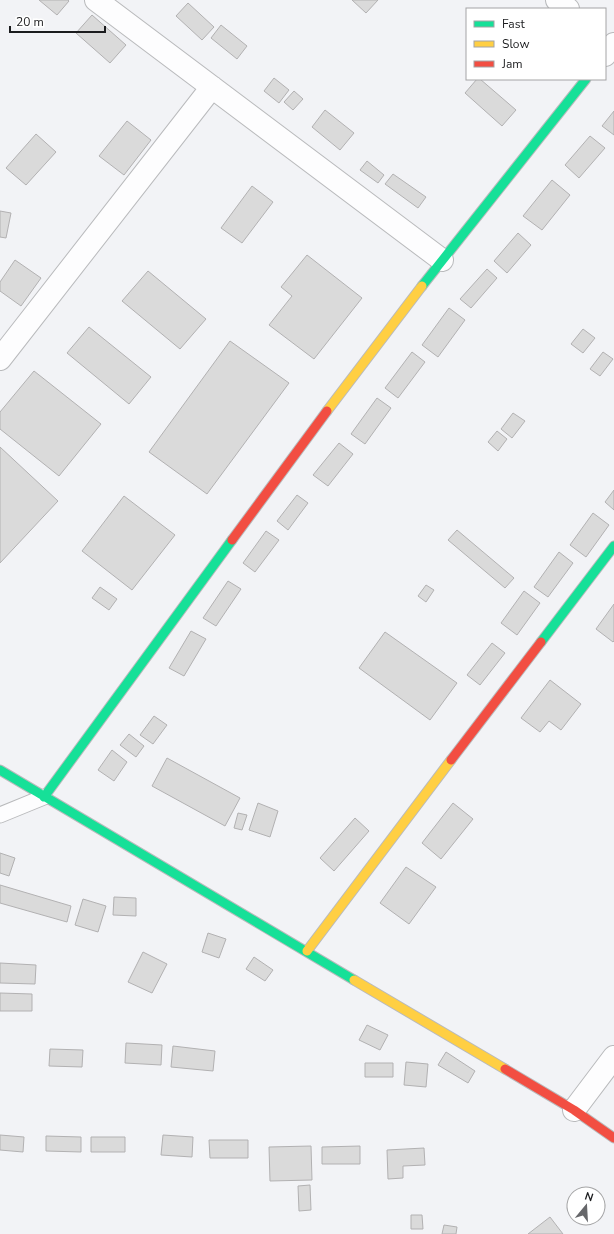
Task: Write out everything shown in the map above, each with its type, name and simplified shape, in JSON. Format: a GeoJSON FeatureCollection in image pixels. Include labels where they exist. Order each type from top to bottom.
{"type":"FeatureCollection","features":[{"type":"Feature","properties":{"kind":"street"},"geometry":{"type":"LineString","coordinates":[[96,0],[442,260]]}},
{"type":"Feature","properties":{"kind":"street"},"geometry":{"type":"LineString","coordinates":[[557,0],[567,8]]}},
{"type":"Feature","properties":{"kind":"street"},"geometry":{"type":"LineString","coordinates":[[44,797],[305,440],[442,260],[585,80]]}},
{"type":"Feature","properties":{"kind":"street"},"geometry":{"type":"LineString","coordinates":[[0,359],[212,87]]}},
{"type":"Feature","properties":{"kind":"street"},"geometry":{"type":"LineString","coordinates":[[306,951],[614,546]]}},
{"type":"Feature","properties":{"kind":"street"},"geometry":{"type":"LineString","coordinates":[[0,770],[574,1110],[614,1138]]}},
{"type":"Feature","properties":{"kind":"street"},"geometry":{"type":"LineString","coordinates":[[574,1110],[614,1056]]}},
{"type":"Feature","properties":{"kind":"lane"},"geometry":{"type":"LineString","coordinates":[[0,815],[44,797]]}},
{"type":"Feature","properties":{"kind":"building"},"geometry":{"type":"Polygon","coordinates":[[[39,0],[68,0],[69,1],[57,15],[39,0]]]}},
{"type":"Feature","properties":{"kind":"building"},"geometry":{"type":"Polygon","coordinates":[[[352,0],[378,0],[366,13],[352,0]]]}},
{"type":"Feature","properties":{"kind":"building"},"geometry":{"type":"Polygon","coordinates":[[[188,3],[214,27],[202,40],[176,16],[188,3]]]}},
{"type":"Feature","properties":{"kind":"building"},"geometry":{"type":"Polygon","coordinates":[[[92,15],[126,45],[110,63],[76,33],[92,15]]]}},
{"type":"Feature","properties":{"kind":"building"},"geometry":{"type":"Polygon","coordinates":[[[221,25],[247,46],[237,59],[211,38],[221,25]]]}},
{"type":"Feature","properties":{"kind":"building"},"geometry":{"type":"Polygon","coordinates":[[[274,78],[289,90],[279,103],[264,91],[274,78]]]}},
{"type":"Feature","properties":{"kind":"building"},"geometry":{"type":"Polygon","coordinates":[[[476,80],[481,80],[516,110],[502,126],[465,93],[476,80]]]}},
{"type":"Feature","properties":{"kind":"building"},"geometry":{"type":"Polygon","coordinates":[[[294,91],[303,99],[293,110],[284,102],[294,91]]]}},
{"type":"Feature","properties":{"kind":"building"},"geometry":{"type":"Polygon","coordinates":[[[325,110],[354,133],[340,150],[312,127],[325,110]]]}},
{"type":"Feature","properties":{"kind":"building"},"geometry":{"type":"Polygon","coordinates":[[[614,111],[614,135],[602,126],[614,111]]]}},
{"type":"Feature","properties":{"kind":"building"},"geometry":{"type":"Polygon","coordinates":[[[127,121],[151,140],[124,175],[99,156],[127,121]]]}},
{"type":"Feature","properties":{"kind":"building"},"geometry":{"type":"Polygon","coordinates":[[[36,134],[56,152],[26,185],[6,168],[36,134]]]}},
{"type":"Feature","properties":{"kind":"building"},"geometry":{"type":"Polygon","coordinates":[[[590,136],[605,148],[579,178],[565,165],[590,136]]]}},
{"type":"Feature","properties":{"kind":"building"},"geometry":{"type":"Polygon","coordinates":[[[367,161],[384,175],[378,183],[360,170],[367,161]]]}},
{"type":"Feature","properties":{"kind":"building"},"geometry":{"type":"Polygon","coordinates":[[[393,174],[426,197],[418,208],[385,184],[393,174]]]}},
{"type":"Feature","properties":{"kind":"building"},"geometry":{"type":"Polygon","coordinates":[[[552,180],[570,195],[542,230],[523,216],[552,180]]]}},
{"type":"Feature","properties":{"kind":"building"},"geometry":{"type":"Polygon","coordinates":[[[252,186],[273,202],[242,243],[221,228],[252,186]]]}},
{"type":"Feature","properties":{"kind":"building"},"geometry":{"type":"Polygon","coordinates":[[[0,211],[11,213],[6,238],[0,237],[0,211]]]}},
{"type":"Feature","properties":{"kind":"building"},"geometry":{"type":"Polygon","coordinates":[[[518,233],[531,245],[507,273],[494,261],[518,233]]]}},
{"type":"Feature","properties":{"kind":"building"},"geometry":{"type":"Polygon","coordinates":[[[307,255],[362,298],[314,359],[269,325],[292,296],[281,287],[307,255]]]}},
{"type":"Feature","properties":{"kind":"building"},"geometry":{"type":"Polygon","coordinates":[[[15,260],[41,278],[21,306],[0,291],[0,282],[15,260]]]}},
{"type":"Feature","properties":{"kind":"building"},"geometry":{"type":"Polygon","coordinates":[[[487,269],[497,278],[471,308],[460,299],[487,269]]]}},
{"type":"Feature","properties":{"kind":"building"},"geometry":{"type":"Polygon","coordinates":[[[148,271],[206,319],[180,349],[122,301],[148,271]]]}},
{"type":"Feature","properties":{"kind":"building"},"geometry":{"type":"Polygon","coordinates":[[[449,308],[465,320],[438,357],[422,345],[449,308]]]}},
{"type":"Feature","properties":{"kind":"building"},"geometry":{"type":"Polygon","coordinates":[[[89,327],[151,377],[129,404],[67,353],[89,327]]]}},
{"type":"Feature","properties":{"kind":"building"},"geometry":{"type":"Polygon","coordinates":[[[583,329],[595,338],[583,353],[571,344],[583,329]]]}},
{"type":"Feature","properties":{"kind":"building"},"geometry":{"type":"Polygon","coordinates":[[[230,341],[289,383],[207,494],[149,452],[230,341]]]}},
{"type":"Feature","properties":{"kind":"building"},"geometry":{"type":"Polygon","coordinates":[[[412,352],[425,362],[398,398],[385,388],[412,352]]]}},
{"type":"Feature","properties":{"kind":"building"},"geometry":{"type":"Polygon","coordinates":[[[603,352],[613,359],[600,376],[590,369],[603,352]]]}},
{"type":"Feature","properties":{"kind":"building"},"geometry":{"type":"Polygon","coordinates":[[[34,371],[101,424],[59,476],[0,429],[0,412],[34,371]]]}},
{"type":"Feature","properties":{"kind":"building"},"geometry":{"type":"Polygon","coordinates":[[[377,398],[391,408],[365,444],[351,434],[377,398]]]}},
{"type":"Feature","properties":{"kind":"building"},"geometry":{"type":"Polygon","coordinates":[[[513,413],[525,421],[512,438],[501,429],[513,413]]]}},
{"type":"Feature","properties":{"kind":"building"},"geometry":{"type":"Polygon","coordinates":[[[497,431],[507,439],[498,451],[488,442],[497,431]]]}},
{"type":"Feature","properties":{"kind":"building"},"geometry":{"type":"Polygon","coordinates":[[[339,443],[353,454],[328,486],[313,475],[339,443]]]}},
{"type":"Feature","properties":{"kind":"building"},"geometry":{"type":"Polygon","coordinates":[[[0,447],[58,501],[0,563],[0,447]]]}},
{"type":"Feature","properties":{"kind":"building"},"geometry":{"type":"Polygon","coordinates":[[[614,490],[614,510],[605,502],[614,490]]]}},
{"type":"Feature","properties":{"kind":"building"},"geometry":{"type":"Polygon","coordinates":[[[297,495],[308,503],[288,530],[277,521],[297,495]]]}},
{"type":"Feature","properties":{"kind":"building"},"geometry":{"type":"Polygon","coordinates":[[[124,496],[175,535],[132,590],[82,551],[124,496]]]}},
{"type":"Feature","properties":{"kind":"building"},"geometry":{"type":"Polygon","coordinates":[[[593,513],[609,525],[586,557],[570,545],[593,513]]]}},
{"type":"Feature","properties":{"kind":"building"},"geometry":{"type":"Polygon","coordinates":[[[457,530],[514,578],[505,588],[448,540],[457,530]]]}},
{"type":"Feature","properties":{"kind":"building"},"geometry":{"type":"Polygon","coordinates":[[[266,531],[279,540],[255,572],[243,563],[266,531]]]}},
{"type":"Feature","properties":{"kind":"building"},"geometry":{"type":"Polygon","coordinates":[[[559,552],[573,563],[548,597],[534,587],[559,552]]]}},
{"type":"Feature","properties":{"kind":"building"},"geometry":{"type":"Polygon","coordinates":[[[228,581],[241,589],[216,626],[203,618],[228,581]]]}},
{"type":"Feature","properties":{"kind":"building"},"geometry":{"type":"Polygon","coordinates":[[[426,585],[434,590],[426,602],[418,596],[426,585]]]}},
{"type":"Feature","properties":{"kind":"building"},"geometry":{"type":"Polygon","coordinates":[[[100,587],[117,599],[109,610],[92,598],[100,587]]]}},
{"type":"Feature","properties":{"kind":"building"},"geometry":{"type":"Polygon","coordinates":[[[524,591],[540,603],[517,635],[501,623],[524,591]]]}},
{"type":"Feature","properties":{"kind":"building"},"geometry":{"type":"Polygon","coordinates":[[[614,604],[614,641],[613,642],[596,629],[614,604]]]}},
{"type":"Feature","properties":{"kind":"building"},"geometry":{"type":"Polygon","coordinates":[[[191,631],[206,639],[184,676],[169,668],[191,631]]]}},
{"type":"Feature","properties":{"kind":"building"},"geometry":{"type":"Polygon","coordinates":[[[385,632],[457,683],[430,720],[359,668],[385,632]]]}},
{"type":"Feature","properties":{"kind":"building"},"geometry":{"type":"Polygon","coordinates":[[[492,643],[505,653],[480,685],[467,675],[492,643]]]}},
{"type":"Feature","properties":{"kind":"building"},"geometry":{"type":"Polygon","coordinates":[[[550,680],[581,704],[561,730],[549,721],[540,732],[521,718],[550,680]]]}},
{"type":"Feature","properties":{"kind":"building"},"geometry":{"type":"Polygon","coordinates":[[[154,716],[167,725],[153,744],[140,735],[154,716]]]}},
{"type":"Feature","properties":{"kind":"building"},"geometry":{"type":"Polygon","coordinates":[[[129,734],[144,746],[136,757],[120,745],[129,734]]]}},
{"type":"Feature","properties":{"kind":"building"},"geometry":{"type":"Polygon","coordinates":[[[112,750],[127,762],[114,781],[98,770],[112,750]]]}},
{"type":"Feature","properties":{"kind":"building"},"geometry":{"type":"Polygon","coordinates":[[[167,758],[240,798],[225,826],[152,786],[167,758]]]}},
{"type":"Feature","properties":{"kind":"building"},"geometry":{"type":"Polygon","coordinates":[[[258,803],[278,811],[270,837],[249,830],[258,803]]]}},
{"type":"Feature","properties":{"kind":"building"},"geometry":{"type":"Polygon","coordinates":[[[453,803],[473,819],[441,859],[422,843],[453,803]]]}},
{"type":"Feature","properties":{"kind":"building"},"geometry":{"type":"Polygon","coordinates":[[[238,813],[247,815],[242,830],[234,828],[238,813]]]}},
{"type":"Feature","properties":{"kind":"building"},"geometry":{"type":"Polygon","coordinates":[[[355,818],[369,831],[334,871],[320,858],[355,818]]]}},
{"type":"Feature","properties":{"kind":"building"},"geometry":{"type":"Polygon","coordinates":[[[0,853],[15,858],[9,876],[0,873],[0,853]]]}},
{"type":"Feature","properties":{"kind":"building"},"geometry":{"type":"Polygon","coordinates":[[[406,867],[436,887],[409,924],[380,903],[406,867]]]}},
{"type":"Feature","properties":{"kind":"building"},"geometry":{"type":"Polygon","coordinates":[[[0,885],[71,906],[67,922],[0,903],[0,885]]]}},
{"type":"Feature","properties":{"kind":"building"},"geometry":{"type":"Polygon","coordinates":[[[114,897],[136,898],[136,916],[113,915],[114,897]]]}},
{"type":"Feature","properties":{"kind":"building"},"geometry":{"type":"Polygon","coordinates":[[[83,899],[106,906],[98,932],[75,925],[83,899]]]}},
{"type":"Feature","properties":{"kind":"building"},"geometry":{"type":"Polygon","coordinates":[[[208,933],[226,939],[219,958],[202,952],[208,933]]]}},
{"type":"Feature","properties":{"kind":"building"},"geometry":{"type":"Polygon","coordinates":[[[143,952],[167,964],[152,993],[128,982],[143,952]]]}},
{"type":"Feature","properties":{"kind":"building"},"geometry":{"type":"Polygon","coordinates":[[[254,957],[273,970],[265,981],[246,969],[254,957]]]}},
{"type":"Feature","properties":{"kind":"building"},"geometry":{"type":"Polygon","coordinates":[[[0,963],[36,965],[35,984],[0,983],[0,963]]]}},
{"type":"Feature","properties":{"kind":"building"},"geometry":{"type":"Polygon","coordinates":[[[0,993],[32,994],[32,1011],[0,1011],[0,993]]]}},
{"type":"Feature","properties":{"kind":"building"},"geometry":{"type":"Polygon","coordinates":[[[367,1025],[388,1035],[380,1050],[359,1040],[367,1025]]]}},
{"type":"Feature","properties":{"kind":"building"},"geometry":{"type":"Polygon","coordinates":[[[126,1043],[162,1045],[161,1065],[125,1063],[126,1043]]]}},
{"type":"Feature","properties":{"kind":"building"},"geometry":{"type":"Polygon","coordinates":[[[173,1046],[215,1051],[213,1071],[171,1067],[173,1046]]]}},
{"type":"Feature","properties":{"kind":"building"},"geometry":{"type":"Polygon","coordinates":[[[50,1049],[83,1050],[82,1067],[49,1066],[50,1049]]]}},
{"type":"Feature","properties":{"kind":"building"},"geometry":{"type":"Polygon","coordinates":[[[446,1052],[475,1071],[468,1083],[438,1065],[446,1052]]]}},
{"type":"Feature","properties":{"kind":"building"},"geometry":{"type":"Polygon","coordinates":[[[406,1062],[428,1064],[426,1087],[404,1085],[406,1062]]]}},
{"type":"Feature","properties":{"kind":"building"},"geometry":{"type":"Polygon","coordinates":[[[365,1063],[393,1063],[393,1077],[365,1077],[365,1063]]]}},
{"type":"Feature","properties":{"kind":"building"},"geometry":{"type":"Polygon","coordinates":[[[0,1135],[24,1137],[23,1152],[0,1150],[0,1135]]]}},
{"type":"Feature","properties":{"kind":"building"},"geometry":{"type":"Polygon","coordinates":[[[163,1135],[193,1137],[192,1157],[161,1155],[163,1135]]]}},
{"type":"Feature","properties":{"kind":"building"},"geometry":{"type":"Polygon","coordinates":[[[46,1136],[81,1137],[81,1152],[46,1151],[46,1136]]]}},
{"type":"Feature","properties":{"kind":"building"},"geometry":{"type":"Polygon","coordinates":[[[91,1137],[125,1137],[125,1152],[91,1152],[91,1137]]]}},
{"type":"Feature","properties":{"kind":"building"},"geometry":{"type":"Polygon","coordinates":[[[209,1140],[248,1140],[248,1158],[210,1158],[209,1140]]]}},
{"type":"Feature","properties":{"kind":"building"},"geometry":{"type":"Polygon","coordinates":[[[311,1146],[312,1180],[270,1181],[269,1147],[311,1146]]]}},
{"type":"Feature","properties":{"kind":"building"},"geometry":{"type":"Polygon","coordinates":[[[360,1146],[360,1164],[322,1164],[322,1147],[360,1146]]]}},
{"type":"Feature","properties":{"kind":"building"},"geometry":{"type":"Polygon","coordinates":[[[424,1148],[425,1165],[403,1166],[403,1178],[388,1179],[387,1150],[424,1148]]]}},
{"type":"Feature","properties":{"kind":"building"},"geometry":{"type":"Polygon","coordinates":[[[310,1185],[311,1210],[299,1211],[298,1186],[310,1185]]]}},
{"type":"Feature","properties":{"kind":"building"},"geometry":{"type":"Polygon","coordinates":[[[411,1215],[422,1215],[423,1229],[411,1229],[411,1215]]]}},
{"type":"Feature","properties":{"kind":"building"},"geometry":{"type":"Polygon","coordinates":[[[550,1217],[563,1234],[528,1234],[550,1217]]]}},
{"type":"Feature","properties":{"kind":"building"},"geometry":{"type":"Polygon","coordinates":[[[444,1225],[457,1227],[456,1234],[442,1234],[444,1225]]]}},
{"type":"Feature","properties":{"kind":"traffic: fast"},"geometry":{"type":"LineString","coordinates":[[422,286],[585,80]]}},
{"type":"Feature","properties":{"kind":"traffic: fast"},"geometry":{"type":"LineString","coordinates":[[44,797],[232,540]]}},
{"type":"Feature","properties":{"kind":"traffic: fast"},"geometry":{"type":"LineString","coordinates":[[541,642],[614,546]]}},
{"type":"Feature","properties":{"kind":"traffic: fast"},"geometry":{"type":"LineString","coordinates":[[0,770],[354,980]]}},
{"type":"Feature","properties":{"kind":"traffic: slow"},"geometry":{"type":"LineString","coordinates":[[327,411],[422,286]]}},
{"type":"Feature","properties":{"kind":"traffic: slow"},"geometry":{"type":"LineString","coordinates":[[307,951],[451,760]]}},
{"type":"Feature","properties":{"kind":"traffic: slow"},"geometry":{"type":"LineString","coordinates":[[354,980],[505,1069]]}},
{"type":"Feature","properties":{"kind":"traffic: jam"},"geometry":{"type":"LineString","coordinates":[[232,540],[327,411]]}},
{"type":"Feature","properties":{"kind":"traffic: jam"},"geometry":{"type":"LineString","coordinates":[[451,760],[541,642]]}},
{"type":"Feature","properties":{"kind":"traffic: jam"},"geometry":{"type":"LineString","coordinates":[[505,1069],[574,1110],[614,1138]]}}]}
